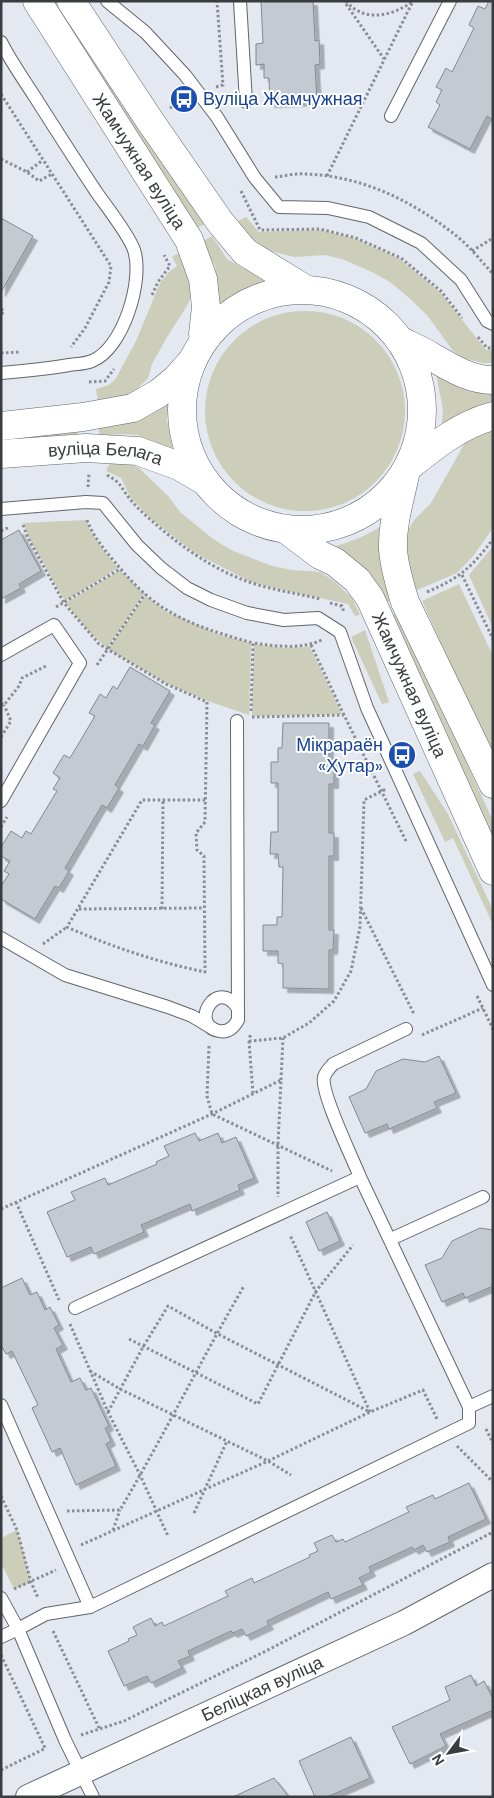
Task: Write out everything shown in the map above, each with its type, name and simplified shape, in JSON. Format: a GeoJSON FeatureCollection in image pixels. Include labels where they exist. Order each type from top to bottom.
{"type":"FeatureCollection","features":[{"type":"Feature","properties":{"kind":"main road","name":"Жамчужная вуліца"},"geometry":{"type":"LineString","coordinates":[[38,1],[188,240],[203,279],[206,307],[203,334]]}},
{"type":"Feature","properties":{"kind":"main road","name":"Жамчужная вуліца"},"geometry":{"type":"LineString","coordinates":[[71,1],[150,121],[220,222],[245,252],[305,289]]}},
{"type":"Feature","properties":{"kind":"main road"},"geometry":{"type":"LineString","coordinates":[[407,470],[421,431],[421,389],[415,369],[399,340],[382,321],[367,309],[350,300],[332,294],[305,289],[276,293],[260,298],[236,310],[203,334],[191,362],[184,389],[182,411],[184,433],[190,454],[216,495],[237,512],[261,524],[307,532],[328,529],[350,521],[368,512],[386,495],[407,470],[437,444],[480,419],[493,416]]}},
{"type":"Feature","properties":{"kind":"main road"},"geometry":{"type":"LineString","coordinates":[[399,340],[435,358],[445,366],[475,379],[493,380]]}},
{"type":"Feature","properties":{"kind":"main road","name":"вуліца Белага"},"geometry":{"type":"LineString","coordinates":[[1,426],[83,417],[133,408],[176,379],[191,362]]}},
{"type":"Feature","properties":{"kind":"main road","name":"вуліца Белага"},"geometry":{"type":"LineString","coordinates":[[1,454],[86,448],[138,451],[179,466],[205,480]]}},
{"type":"Feature","properties":{"kind":"main road","name":"Жамчужная вуліца"},"geometry":{"type":"LineString","coordinates":[[407,470],[396,518],[393,548],[398,579],[405,602],[486,753],[493,784]]}},
{"type":"Feature","properties":{"kind":"main road","name":"Жамчужная вуліца"},"geometry":{"type":"LineString","coordinates":[[287,530],[320,555],[335,562],[357,580],[370,598],[493,872]]}},
{"type":"Feature","properties":{"kind":"street","name":"Беліцкая вуліца"},"geometry":{"type":"LineString","coordinates":[[28,1797],[404,1623],[493,1576]]}},
{"type":"Feature","properties":{"kind":"lane"},"geometry":{"type":"LineString","coordinates":[[107,1],[144,32],[185,75],[217,117],[255,178],[279,207],[328,208],[369,217],[420,243],[461,280],[487,321],[493,324]]}},
{"type":"Feature","properties":{"kind":"lane"},"geometry":{"type":"LineString","coordinates":[[240,1],[246,102]]}},
{"type":"Feature","properties":{"kind":"lane"},"geometry":{"type":"LineString","coordinates":[[391,116],[450,1]]}},
{"type":"Feature","properties":{"kind":"lane"},"geometry":{"type":"LineString","coordinates":[[1,42],[121,229],[134,250],[136,260],[136,283],[130,306],[119,333],[106,352],[92,361],[1,374]]}},
{"type":"Feature","properties":{"kind":"lane"},"geometry":{"type":"LineString","coordinates":[[1,509],[86,502],[103,503],[137,545],[161,568],[187,588],[211,600],[247,613],[284,620],[318,618],[340,632],[367,708],[493,985]]}},
{"type":"Feature","properties":{"kind":"lane"},"geometry":{"type":"LineString","coordinates":[[1,655],[54,625],[80,663],[1,801]]}},
{"type":"Feature","properties":{"kind":"lane"},"geometry":{"type":"LineString","coordinates":[[211,1035],[233,1027],[238,1020],[239,1012],[237,1007],[236,721]]}},
{"type":"Feature","properties":{"kind":"lane"},"geometry":{"type":"LineString","coordinates":[[1,938],[65,975],[192,1016],[211,1035]]}},
{"type":"Feature","properties":{"kind":"lane"},"geometry":{"type":"LineString","coordinates":[[211,1035],[206,1019],[210,1003],[223,998],[230,999],[237,1007]]}},
{"type":"Feature","properties":{"kind":"lane"},"geometry":{"type":"LineString","coordinates":[[1,1637],[46,1614],[90,1607],[469,1423],[469,1407],[360,1176],[326,1093],[324,1078],[327,1070],[333,1064],[406,1029]]}},
{"type":"Feature","properties":{"kind":"lane"},"geometry":{"type":"LineString","coordinates":[[75,1308],[360,1176]]}},
{"type":"Feature","properties":{"kind":"lane"},"geometry":{"type":"LineString","coordinates":[[391,1239],[483,1197]]}},
{"type":"Feature","properties":{"kind":"lane"},"geometry":{"type":"LineString","coordinates":[[469,1407],[493,1396]]}},
{"type":"Feature","properties":{"kind":"lane"},"geometry":{"type":"LineString","coordinates":[[1,1405],[90,1607]]}},
{"type":"Feature","properties":{"kind":"lane"},"geometry":{"type":"LineString","coordinates":[[1,1598],[18,1629],[65,1740],[93,1797]]}},
{"type":"Feature","properties":{"kind":"path"},"geometry":{"type":"LineString","coordinates":[[214,88],[223,85],[217,1]]}},
{"type":"Feature","properties":{"kind":"path"},"geometry":{"type":"LineString","coordinates":[[345,1],[351,7],[364,14],[383,16],[399,11],[413,2]]}},
{"type":"Feature","properties":{"kind":"path"},"geometry":{"type":"LineString","coordinates":[[345,1],[384,60]]}},
{"type":"Feature","properties":{"kind":"path"},"geometry":{"type":"LineString","coordinates":[[327,176],[413,2]]}},
{"type":"Feature","properties":{"kind":"path"},"geometry":{"type":"LineString","coordinates":[[1,94],[111,266],[109,282],[85,328],[71,347],[64,348]]}},
{"type":"Feature","properties":{"kind":"path"},"geometry":{"type":"LineString","coordinates":[[1,159],[39,180],[52,174]]}},
{"type":"Feature","properties":{"kind":"path"},"geometry":{"type":"LineString","coordinates":[[27,172],[43,160]]}},
{"type":"Feature","properties":{"kind":"path"},"geometry":{"type":"LineString","coordinates":[[268,177],[304,174],[327,176],[376,187],[401,198],[460,238],[493,274]]}},
{"type":"Feature","properties":{"kind":"path"},"geometry":{"type":"LineString","coordinates":[[247,204],[260,230],[320,229],[356,238],[401,258],[441,291],[465,322]]}},
{"type":"Feature","properties":{"kind":"path"},"geometry":{"type":"LineString","coordinates":[[472,251],[493,238]]}},
{"type":"Feature","properties":{"kind":"path"},"geometry":{"type":"LineString","coordinates":[[1,309],[4,311],[1,315]]}},
{"type":"Feature","properties":{"kind":"path"},"geometry":{"type":"LineString","coordinates":[[476,335],[487,348],[493,348]]}},
{"type":"Feature","properties":{"kind":"path"},"geometry":{"type":"LineString","coordinates":[[1,353],[30,351]]}},
{"type":"Feature","properties":{"kind":"path"},"geometry":{"type":"LineString","coordinates":[[86,448],[89,472],[97,473]]}},
{"type":"Feature","properties":{"kind":"path"},"geometry":{"type":"LineString","coordinates":[[105,474],[119,481],[130,499],[152,521],[194,554],[221,570],[249,582],[342,606],[348,620]]}},
{"type":"Feature","properties":{"kind":"path"},"geometry":{"type":"LineString","coordinates":[[78,520],[87,520],[91,531],[101,546],[120,569],[145,594],[168,611],[220,633],[253,643],[283,646],[311,645],[340,632]]}},
{"type":"Feature","properties":{"kind":"path"},"geometry":{"type":"LineString","coordinates":[[31,522],[22,522],[28,538],[64,603],[88,632],[107,649],[166,684],[207,702],[206,822],[196,833],[197,850],[204,856],[205,972],[169,965],[134,954],[67,927],[142,800],[206,800]]}},
{"type":"Feature","properties":{"kind":"path"},"geometry":{"type":"LineString","coordinates":[[1,525],[15,523]]}},
{"type":"Feature","properties":{"kind":"path"},"geometry":{"type":"LineString","coordinates":[[49,612],[120,569]]}},
{"type":"Feature","properties":{"kind":"path"},"geometry":{"type":"LineString","coordinates":[[462,575],[493,638]]}},
{"type":"Feature","properties":{"kind":"path"},"geometry":{"type":"LineString","coordinates":[[253,643],[250,717],[344,715]]}},
{"type":"Feature","properties":{"kind":"path"},"geometry":{"type":"LineString","coordinates":[[311,645],[408,844]]}},
{"type":"Feature","properties":{"kind":"path"},"geometry":{"type":"LineString","coordinates":[[1,737],[11,721],[3,705],[19,686],[22,678],[48,665]]}},
{"type":"Feature","properties":{"kind":"path"},"geometry":{"type":"LineString","coordinates":[[250,1031],[250,1041],[283,1038],[309,1023],[334,1002],[351,971],[360,927],[364,800],[401,782]]}},
{"type":"Feature","properties":{"kind":"path"},"geometry":{"type":"LineString","coordinates":[[162,909],[163,800]]}},
{"type":"Feature","properties":{"kind":"path"},"geometry":{"type":"LineString","coordinates":[[360,906],[418,1023],[406,1029]]}},
{"type":"Feature","properties":{"kind":"path"},"geometry":{"type":"LineString","coordinates":[[78,909],[204,908]]}},
{"type":"Feature","properties":{"kind":"path"},"geometry":{"type":"LineString","coordinates":[[421,1035],[483,1008]]}},
{"type":"Feature","properties":{"kind":"path"},"geometry":{"type":"LineString","coordinates":[[211,1035],[207,1096],[212,1114]]}},
{"type":"Feature","properties":{"kind":"path"},"geometry":{"type":"LineString","coordinates":[[278,1202],[278,1144],[283,1038]]}},
{"type":"Feature","properties":{"kind":"path"},"geometry":{"type":"LineString","coordinates":[[1,1209],[212,1114],[281,1080]]}},
{"type":"Feature","properties":{"kind":"path"},"geometry":{"type":"LineString","coordinates":[[212,1114],[278,1144],[337,1174],[329,1178]]}},
{"type":"Feature","properties":{"kind":"path"},"geometry":{"type":"LineString","coordinates":[[16,1202],[60,1302]]}},
{"type":"Feature","properties":{"kind":"path"},"geometry":{"type":"LineString","coordinates":[[290,1235],[370,1412]]}},
{"type":"Feature","properties":{"kind":"path"},"geometry":{"type":"LineString","coordinates":[[128,1339],[258,1404],[316,1291],[352,1246]]}},
{"type":"Feature","properties":{"kind":"path"},"geometry":{"type":"LineString","coordinates":[[113,1530],[120,1510],[216,1333],[244,1286]]}},
{"type":"Feature","properties":{"kind":"path"},"geometry":{"type":"LineString","coordinates":[[108,1412],[143,1347],[168,1306],[216,1333],[370,1412]]}},
{"type":"Feature","properties":{"kind":"path"},"geometry":{"type":"LineString","coordinates":[[68,1319],[108,1412],[168,1536]]}},
{"type":"Feature","properties":{"kind":"path"},"geometry":{"type":"LineString","coordinates":[[90,1371],[120,1389],[268,1460],[291,1475]]}},
{"type":"Feature","properties":{"kind":"path"},"geometry":{"type":"LineString","coordinates":[[14,1589],[64,1566],[67,1553],[113,1530],[205,1490],[370,1412],[423,1390],[445,1435],[493,1482]]}},
{"type":"Feature","properties":{"kind":"path"},"geometry":{"type":"LineString","coordinates":[[486,1429],[493,1443]]}},
{"type":"Feature","properties":{"kind":"path"},"geometry":{"type":"LineString","coordinates":[[194,1513],[226,1441]]}},
{"type":"Feature","properties":{"kind":"path"},"geometry":{"type":"LineString","coordinates":[[1,1496],[17,1530],[31,1582],[100,1730]]}},
{"type":"Feature","properties":{"kind":"path"},"geometry":{"type":"LineString","coordinates":[[59,1511],[120,1510]]}},
{"type":"Feature","properties":{"kind":"path"},"geometry":{"type":"LineString","coordinates":[[74,1737],[124,1721],[266,1651],[493,1532]]}},
{"type":"Feature","properties":{"kind":"path"},"geometry":{"type":"LineString","coordinates":[[1,1655],[45,1748]]}},
{"type":"Feature","properties":{"kind":"path"},"geometry":{"type":"LineString","coordinates":[[1,1770],[52,1746]]}},
{"type":"Feature","properties":{"kind":"green space"},"geometry":{"type":"Polygon","coordinates":[[[46,1],[59,1],[205,224],[194,229],[46,1]]]}},
{"type":"Feature","properties":{"kind":"green space"},"geometry":{"type":"Polygon","coordinates":[[[246,217],[259,232],[320,230],[356,239],[400,259],[440,292],[486,350],[493,350],[493,363],[483,363],[463,358],[453,351],[427,315],[390,282],[374,273],[342,259],[325,255],[295,257],[261,249],[236,222],[246,217]]]}},
{"type":"Feature","properties":{"kind":"green space"},"geometry":{"type":"Polygon","coordinates":[[[212,236],[227,259],[266,281],[232,295],[216,307],[218,286],[215,266],[200,243],[212,236]]]}},
{"type":"Feature","properties":{"kind":"green space"},"geometry":{"type":"Polygon","coordinates":[[[182,251],[188,265],[192,294],[187,306],[152,364],[148,378],[135,391],[122,397],[98,403],[96,389],[109,385],[116,378],[136,341],[160,283],[177,266],[172,257],[182,251]]]}},
{"type":"Feature","properties":{"kind":"green space"},"geometry":{"type":"Polygon","coordinates":[[[295,311],[315,311],[334,315],[352,323],[376,340],[388,355],[401,382],[405,411],[401,440],[388,467],[376,482],[361,494],[334,507],[315,511],[295,511],[276,507],[258,499],[234,482],[222,467],[209,440],[205,421],[205,401],[209,382],[217,364],[234,340],[249,328],[276,315],[295,311]]]}},
{"type":"Feature","properties":{"kind":"green space"},"geometry":{"type":"Polygon","coordinates":[[[436,373],[449,382],[463,388],[493,393],[493,402],[478,406],[465,413],[441,432],[443,410],[436,373]]]}},
{"type":"Feature","properties":{"kind":"green space"},"geometry":{"type":"Polygon","coordinates":[[[169,399],[167,420],[173,451],[138,435],[100,436],[98,426],[138,421],[169,399]]]}},
{"type":"Feature","properties":{"kind":"green space"},"geometry":{"type":"Polygon","coordinates":[[[78,428],[79,437],[1,443],[1,434],[78,428]]]}},
{"type":"Feature","properties":{"kind":"green space"},"geometry":{"type":"Polygon","coordinates":[[[493,429],[493,528],[474,555],[457,573],[417,590],[411,579],[405,536],[414,520],[431,503],[466,441],[493,429]]]}},
{"type":"Feature","properties":{"kind":"green space"},"geometry":{"type":"Polygon","coordinates":[[[110,463],[128,463],[139,468],[169,497],[180,512],[213,539],[231,550],[269,565],[291,570],[320,572],[334,581],[352,598],[360,615],[355,616],[348,604],[249,581],[195,553],[152,520],[131,498],[121,478],[106,471],[110,463]]]}},
{"type":"Feature","properties":{"kind":"green space"},"geometry":{"type":"Polygon","coordinates":[[[86,520],[96,540],[118,568],[65,601],[29,538],[23,523],[86,520]]]}},
{"type":"Feature","properties":{"kind":"green space"},"geometry":{"type":"Polygon","coordinates":[[[386,523],[381,544],[381,565],[393,599],[383,604],[365,572],[351,557],[336,546],[362,537],[386,523]]]}},
{"type":"Feature","properties":{"kind":"green space"},"geometry":{"type":"Polygon","coordinates":[[[493,546],[493,628],[469,575],[493,546]]]}},
{"type":"Feature","properties":{"kind":"green space"},"geometry":{"type":"Polygon","coordinates":[[[120,570],[144,594],[107,648],[89,632],[66,603],[120,570]]]}},
{"type":"Feature","properties":{"kind":"green space"},"geometry":{"type":"Polygon","coordinates":[[[459,584],[493,656],[493,747],[488,748],[422,601],[459,584]]]}},
{"type":"Feature","properties":{"kind":"green space"},"geometry":{"type":"Polygon","coordinates":[[[145,596],[167,612],[220,635],[251,643],[249,715],[208,701],[166,683],[108,649],[145,596]]]}},
{"type":"Feature","properties":{"kind":"green space"},"geometry":{"type":"Polygon","coordinates":[[[398,612],[493,821],[493,847],[390,616],[398,612]]]}},
{"type":"Feature","properties":{"kind":"green space"},"geometry":{"type":"Polygon","coordinates":[[[365,630],[389,702],[382,704],[351,637],[365,630]]]}},
{"type":"Feature","properties":{"kind":"green space"},"geometry":{"type":"Polygon","coordinates":[[[254,644],[283,648],[310,647],[342,714],[252,716],[254,644]]]}},
{"type":"Feature","properties":{"kind":"green space"},"geometry":{"type":"Polygon","coordinates":[[[420,771],[448,814],[493,910],[493,925],[453,838],[445,842],[413,774],[420,771]]]}},
{"type":"Feature","properties":{"kind":"green space"},"geometry":{"type":"Polygon","coordinates":[[[17,1530],[31,1582],[14,1589],[1,1563],[1,1538],[17,1530]]]}},
{"type":"Feature","properties":{"kind":"building"},"geometry":{"type":"Polygon","coordinates":[[[261,1],[313,1],[315,41],[319,40],[320,64],[315,65],[317,101],[270,103],[269,78],[264,78],[264,64],[256,65],[256,44],[263,43],[261,1]]]}},
{"type":"Feature","properties":{"kind":"building"},"geometry":{"type":"Polygon","coordinates":[[[489,1],[493,1],[493,120],[487,116],[470,149],[428,127],[440,105],[436,102],[442,90],[436,87],[446,68],[452,72],[474,28],[469,25],[478,6],[485,9],[489,1]]]}},
{"type":"Feature","properties":{"kind":"building"},"geometry":{"type":"Polygon","coordinates":[[[1,218],[33,236],[1,292],[1,218]]]}},
{"type":"Feature","properties":{"kind":"building"},"geometry":{"type":"Polygon","coordinates":[[[19,530],[41,571],[19,584],[21,588],[1,599],[1,540],[19,530]]]}},
{"type":"Feature","properties":{"kind":"building"},"geometry":{"type":"Polygon","coordinates":[[[130,667],[170,691],[151,723],[155,725],[143,746],[139,744],[115,785],[119,788],[107,808],[102,805],[65,868],[69,871],[59,888],[55,886],[35,919],[1,899],[1,886],[9,874],[4,871],[10,861],[1,856],[1,847],[11,831],[22,838],[26,831],[31,834],[57,791],[53,789],[60,778],[53,773],[64,755],[70,758],[95,716],[89,713],[100,694],[106,698],[113,686],[117,689],[130,667]]]}},
{"type":"Feature","properties":{"kind":"building"},"geometry":{"type":"Polygon","coordinates":[[[283,723],[329,723],[329,760],[334,760],[334,784],[329,784],[329,833],[334,833],[334,856],[329,856],[329,930],[334,930],[333,950],[329,950],[329,989],[283,988],[283,964],[278,963],[278,951],[263,951],[263,925],[277,925],[277,917],[282,917],[283,867],[279,867],[278,854],[270,854],[271,832],[278,832],[278,783],[271,783],[271,762],[278,762],[278,748],[282,748],[283,723]]]}},
{"type":"Feature","properties":{"kind":"building"},"geometry":{"type":"Polygon","coordinates":[[[439,1056],[456,1093],[434,1102],[437,1108],[389,1129],[387,1124],[365,1133],[349,1097],[366,1089],[376,1071],[403,1059],[425,1062],[439,1056]]]}},
{"type":"Feature","properties":{"kind":"building"},"geometry":{"type":"Polygon","coordinates":[[[195,1133],[199,1141],[218,1133],[222,1143],[236,1137],[254,1178],[238,1185],[240,1190],[192,1211],[190,1204],[141,1225],[144,1232],[94,1254],[91,1247],[67,1257],[47,1212],[75,1200],[71,1192],[105,1178],[108,1185],[157,1164],[156,1162],[169,1156],[164,1146],[195,1133]]]}},
{"type":"Feature","properties":{"kind":"building"},"geometry":{"type":"Polygon","coordinates":[[[327,1212],[340,1241],[319,1251],[306,1222],[327,1212]]]}},
{"type":"Feature","properties":{"kind":"building"},"geometry":{"type":"Polygon","coordinates":[[[480,1228],[493,1230],[493,1286],[465,1298],[463,1293],[442,1302],[425,1265],[442,1258],[452,1241],[480,1228]]]}},
{"type":"Feature","properties":{"kind":"building"},"geometry":{"type":"Polygon","coordinates":[[[22,1278],[30,1295],[37,1292],[45,1310],[50,1307],[59,1325],[54,1328],[63,1345],[56,1349],[71,1382],[80,1378],[86,1390],[91,1388],[109,1426],[105,1428],[111,1441],[106,1444],[116,1466],[76,1485],[60,1448],[52,1452],[32,1408],[38,1405],[12,1351],[6,1354],[1,1345],[1,1288],[22,1278]]]}},
{"type":"Feature","properties":{"kind":"building"},"geometry":{"type":"Polygon","coordinates":[[[469,1483],[486,1519],[448,1537],[450,1542],[427,1552],[423,1545],[414,1550],[412,1547],[369,1567],[371,1572],[359,1578],[363,1585],[331,1599],[328,1592],[267,1621],[269,1625],[246,1636],[242,1629],[233,1633],[231,1631],[188,1651],[190,1656],[178,1661],[182,1668],[151,1683],[147,1676],[124,1686],[108,1651],[137,1635],[133,1627],[151,1618],[155,1626],[162,1622],[164,1626],[228,1596],[225,1591],[252,1578],[254,1583],[310,1557],[309,1555],[318,1551],[314,1543],[332,1535],[336,1542],[343,1539],[345,1542],[409,1512],[406,1507],[433,1495],[435,1499],[469,1483]]]}},
{"type":"Feature","properties":{"kind":"building"},"geometry":{"type":"Polygon","coordinates":[[[471,1675],[476,1686],[484,1681],[493,1699],[493,1710],[440,1734],[446,1746],[410,1764],[392,1727],[450,1700],[445,1687],[471,1675]]]}},
{"type":"Feature","properties":{"kind":"building"},"geometry":{"type":"Polygon","coordinates":[[[351,1737],[370,1778],[327,1797],[315,1797],[299,1761],[351,1737]]]}},
{"type":"Feature","properties":{"kind":"building"},"geometry":{"type":"Polygon","coordinates":[[[274,1778],[289,1797],[233,1797],[274,1778]]]}},
{"type":"Feature","properties":{"kind":"place","name":"Вуліца Жамчужная"},"geometry":{"type":"Point","coordinates":[184,99]}},
{"type":"Feature","properties":{"kind":"place","name":"Мікрараён «Хутар»"},"geometry":{"type":"Point","coordinates":[402,755]}}]}
